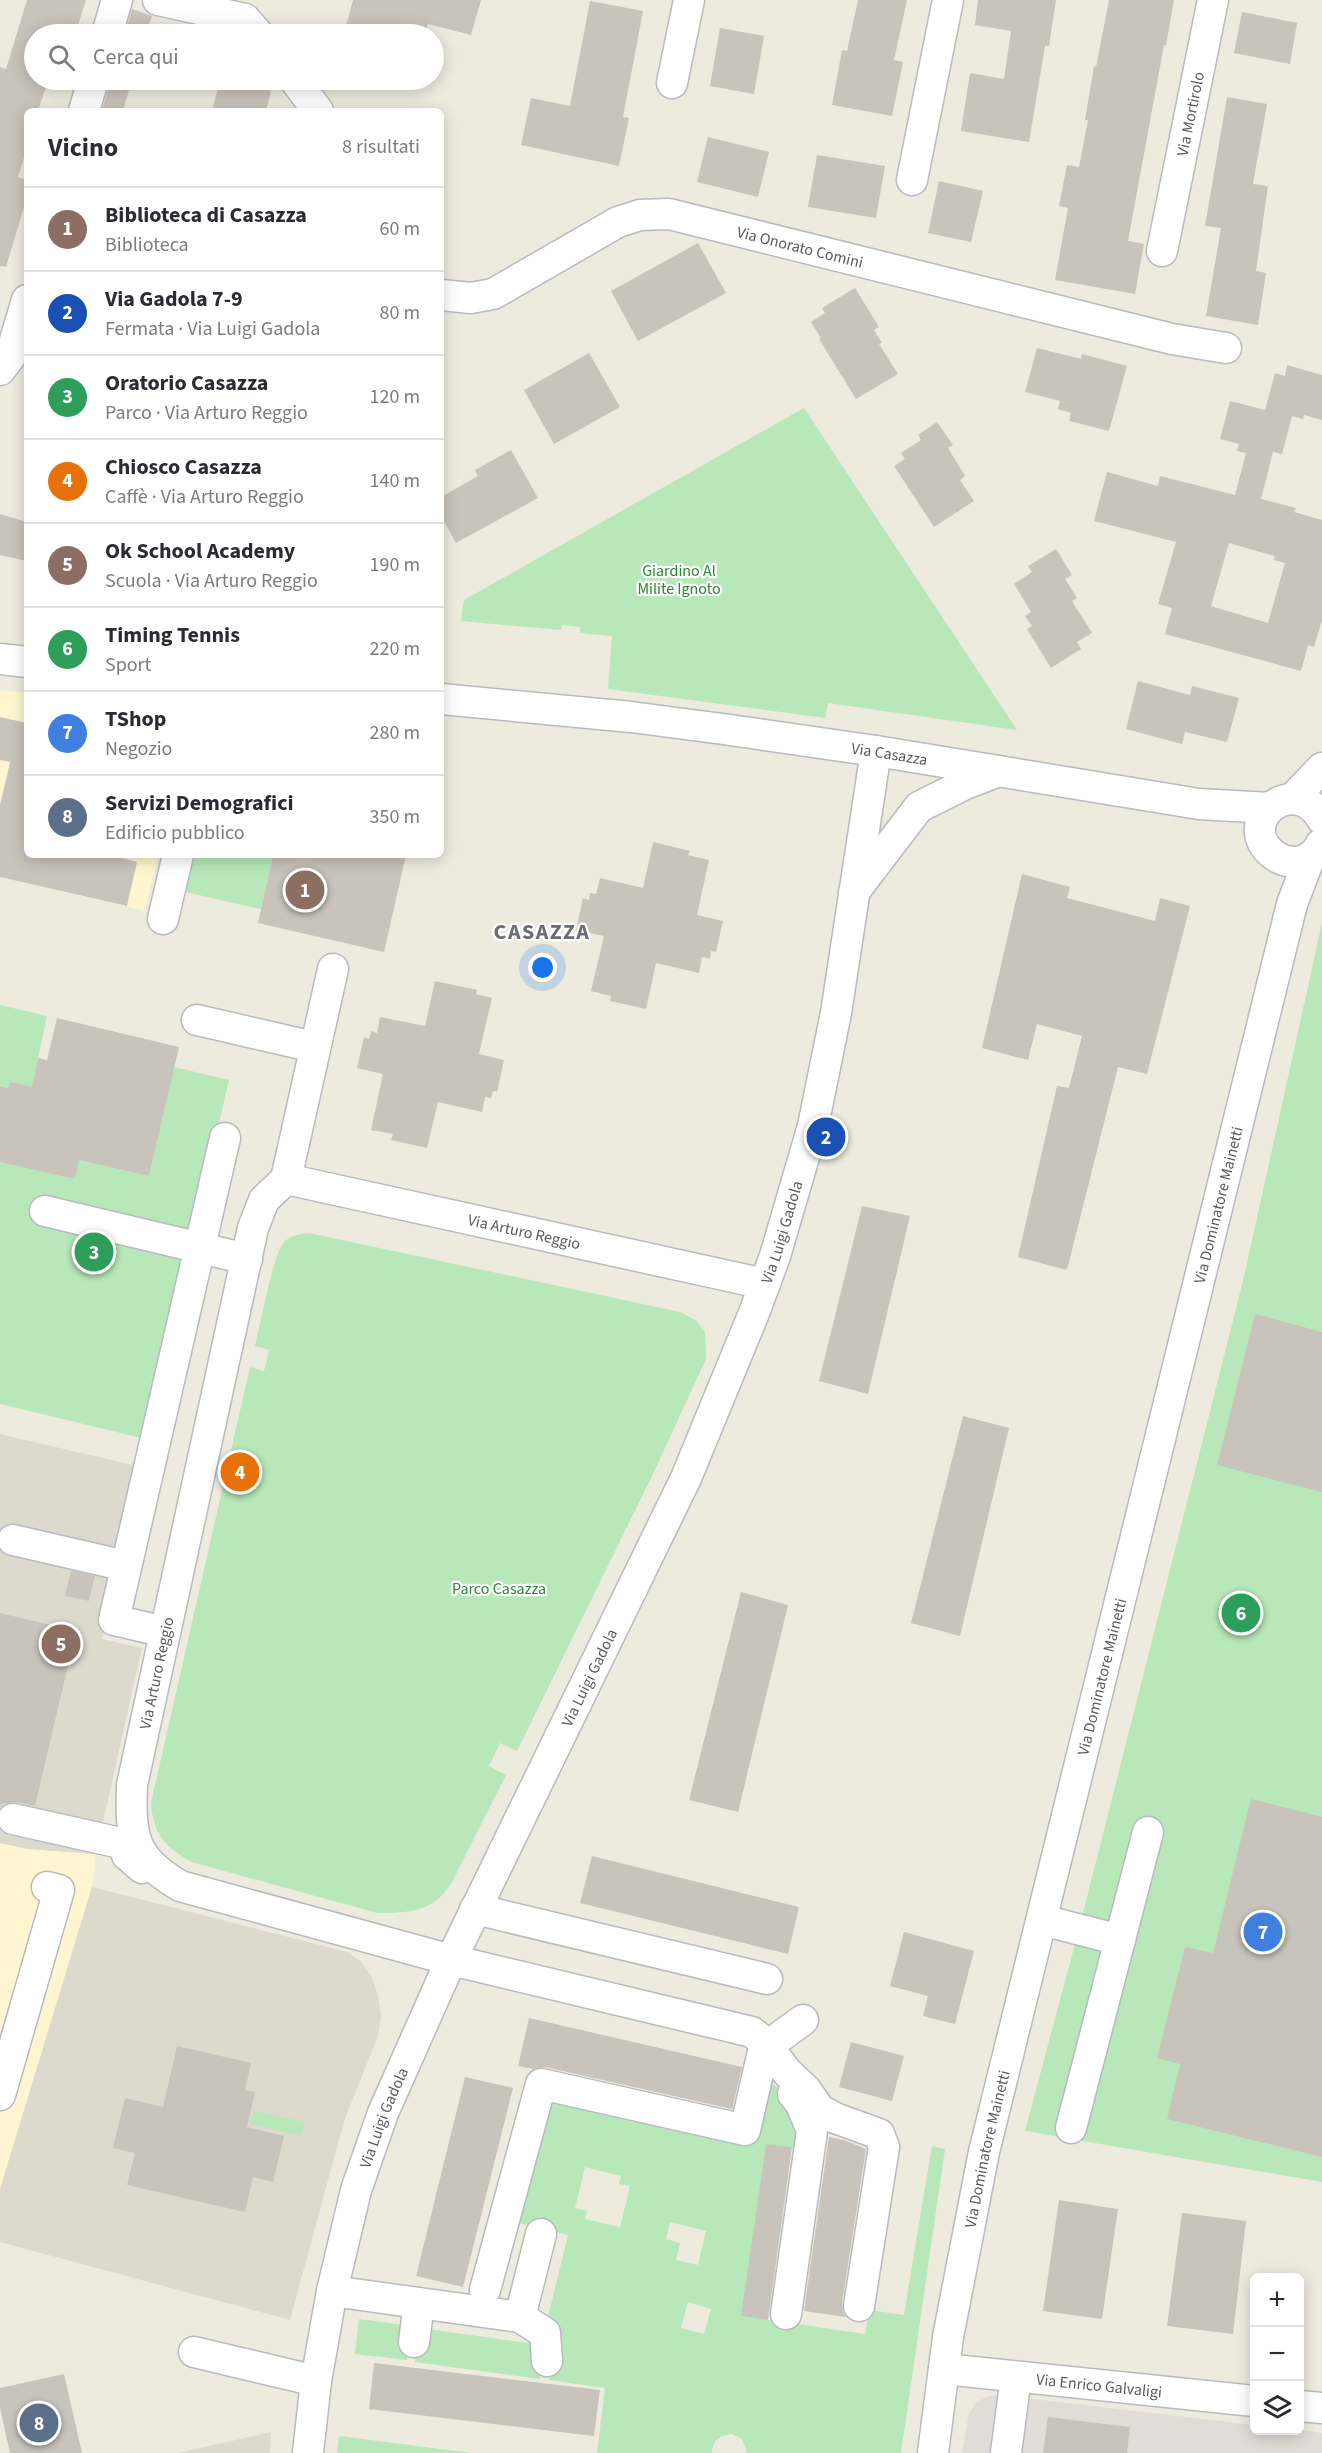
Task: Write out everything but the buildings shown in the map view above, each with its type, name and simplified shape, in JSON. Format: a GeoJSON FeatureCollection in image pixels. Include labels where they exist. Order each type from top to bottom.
{"type":"FeatureCollection","features":[{"type":"Feature","properties":{"kind":"street"},"geometry":{"type":"LineString","coordinates":[[109,24],[117,0]]}},
{"type":"Feature","properties":{"kind":"street"},"geometry":{"type":"LineString","coordinates":[[158,0],[251,18]]}},
{"type":"Feature","properties":{"kind":"street"},"geometry":{"type":"LineString","coordinates":[[672,83],[689,0]]}},
{"type":"Feature","properties":{"kind":"street"},"geometry":{"type":"LineString","coordinates":[[912,180],[948,0]]}},
{"type":"Feature","properties":{"kind":"street","name":"Via Mortirolo"},"geometry":{"type":"LineString","coordinates":[[1164,239],[1214,0]]}},
{"type":"Feature","properties":{"kind":"street"},"geometry":{"type":"LineString","coordinates":[[85,108],[90,90]]}},
{"type":"Feature","properties":{"kind":"street"},"geometry":{"type":"LineString","coordinates":[[302,90],[316,108]]}},
{"type":"Feature","properties":{"kind":"street","name":"Via Onorato Comini"},"geometry":{"type":"LineString","coordinates":[[444,294],[471,298],[493,294],[618,222],[640,215],[669,214],[1172,339],[1226,348]]}},
{"type":"Feature","properties":{"kind":"street"},"geometry":{"type":"LineString","coordinates":[[0,370],[10,357],[24,310]]}},
{"type":"Feature","properties":{"kind":"street"},"geometry":{"type":"LineString","coordinates":[[0,659],[24,662]]}},
{"type":"Feature","properties":{"kind":"street","name":"Via Casazza"},"geometry":{"type":"LineString","coordinates":[[444,699],[580,709],[712,727],[876,751],[1199,804],[1281,804]]}},
{"type":"Feature","properties":{"kind":"street","name":"Via Luigi Gadola"},"geometry":{"type":"LineString","coordinates":[[308,2453],[316,2381],[332,2291],[356,2190],[383,2114],[475,1909],[686,1478],[726,1385],[765,1284],[813,1126],[836,1013],[876,751]]}},
{"type":"Feature","properties":{"kind":"street"},"geometry":{"type":"LineString","coordinates":[[1292,904],[1267,847],[1262,821],[1322,768]]}},
{"type":"Feature","properties":{"kind":"street","name":"Via Luigi Gadola"},"geometry":{"type":"LineString","coordinates":[[853,894],[919,807],[965,784],[999,771]]}},
{"type":"Feature","properties":{"kind":"street","name":"Via Casazza"},"geometry":{"type":"LineString","coordinates":[[1199,804],[1267,847],[1285,862],[1298,862],[1316,849]]}},
{"type":"Feature","properties":{"kind":"street"},"geometry":{"type":"LineString","coordinates":[[1281,804],[1309,804],[1322,818]]}},
{"type":"Feature","properties":{"kind":"street"},"geometry":{"type":"LineString","coordinates":[[1322,810],[1322,818]]}},
{"type":"Feature","properties":{"kind":"street","name":"Via Dominatore Mainetti"},"geometry":{"type":"LineString","coordinates":[[933,2453],[965,2243],[984,2152],[1292,904],[1316,849]]}},
{"type":"Feature","properties":{"kind":"street"},"geometry":{"type":"LineString","coordinates":[[163,919],[177,858]]}},
{"type":"Feature","properties":{"kind":"street"},"geometry":{"type":"LineString","coordinates":[[286,1179],[333,969]]}},
{"type":"Feature","properties":{"kind":"street"},"geometry":{"type":"LineString","coordinates":[[197,1020],[314,1047]]}},
{"type":"Feature","properties":{"kind":"street"},"geometry":{"type":"LineString","coordinates":[[157,1630],[114,1620],[225,1138]]}},
{"type":"Feature","properties":{"kind":"street","name":"Via Arturo Reggio"},"geometry":{"type":"LineString","coordinates":[[765,1284],[286,1179],[264,1200],[253,1228],[132,1785],[131,1819],[138,1848],[156,1871],[180,1886],[451,1960],[752,2032],[783,2033]]}},
{"type":"Feature","properties":{"kind":"street"},"geometry":{"type":"LineString","coordinates":[[45,1211],[247,1259]]}},
{"type":"Feature","properties":{"kind":"street"},"geometry":{"type":"LineString","coordinates":[[13,1540],[126,1566]]}},
{"type":"Feature","properties":{"kind":"street"},"geometry":{"type":"LineString","coordinates":[[13,1819],[125,1844],[127,1855],[139,1867],[156,1871]]}},
{"type":"Feature","properties":{"kind":"street"},"geometry":{"type":"LineString","coordinates":[[1071,2128],[1148,1832]]}},
{"type":"Feature","properties":{"kind":"street"},"geometry":{"type":"LineString","coordinates":[[11,2034],[59,1890],[47,1887]]}},
{"type":"Feature","properties":{"kind":"street"},"geometry":{"type":"LineString","coordinates":[[475,1909],[767,1978]]}},
{"type":"Feature","properties":{"kind":"street"},"geometry":{"type":"LineString","coordinates":[[2,2084],[11,2034],[44,1917],[38,1915]]}},
{"type":"Feature","properties":{"kind":"street"},"geometry":{"type":"LineString","coordinates":[[1042,1920],[1120,1940]]}},
{"type":"Feature","properties":{"kind":"street"},"geometry":{"type":"LineString","coordinates":[[783,2033],[788,2088],[801,2104],[812,2131],[786,2314]]}},
{"type":"Feature","properties":{"kind":"street"},"geometry":{"type":"LineString","coordinates":[[485,2290],[541,2084],[745,2130],[783,2033]]}},
{"type":"Feature","properties":{"kind":"street"},"geometry":{"type":"LineString","coordinates":[[787,2072],[806,2090],[820,2110],[879,2134],[884,2147],[859,2306]]}},
{"type":"Feature","properties":{"kind":"street"},"geometry":{"type":"LineString","coordinates":[[520,2317],[541,2234]]}},
{"type":"Feature","properties":{"kind":"street"},"geometry":{"type":"LineString","coordinates":[[332,2291],[520,2317],[545,2333],[548,2347],[547,2361]]}},
{"type":"Feature","properties":{"kind":"street"},"geometry":{"type":"LineString","coordinates":[[414,2342],[419,2303]]}},
{"type":"Feature","properties":{"kind":"street"},"geometry":{"type":"LineString","coordinates":[[194,2352],[316,2381]]}},
{"type":"Feature","properties":{"kind":"street","name":"Via Enrico Galvaligi"},"geometry":{"type":"LineString","coordinates":[[944,2369],[1250,2401]]}},
{"type":"Feature","properties":{"kind":"street"},"geometry":{"type":"LineString","coordinates":[[1006,2453],[1016,2377]]}},
{"type":"Feature","properties":{"kind":"street"},"geometry":{"type":"LineString","coordinates":[[1304,2406],[1322,2408]]}},
{"type":"Feature","properties":{"kind":"shaded area"},"geometry":{"type":"Polygon","coordinates":[[[0,690],[24,693],[24,858],[157,858],[145,911],[0,877],[0,690]]]}},
{"type":"Feature","properties":{"kind":"shaded area"},"geometry":{"type":"Polygon","coordinates":[[[0,1434],[141,1467],[102,1639],[142,1648],[96,1854],[28,1849],[0,1843],[0,1434]]]}},
{"type":"Feature","properties":{"kind":"shaded area"},"geometry":{"type":"Polygon","coordinates":[[[0,1843],[28,1849],[96,1854],[92,1887],[0,2189],[0,1843]]]}},
{"type":"Feature","properties":{"kind":"shaded area"},"geometry":{"type":"Polygon","coordinates":[[[92,1887],[347,1952],[360,1961],[371,1976],[378,1995],[381,2017],[378,2036],[344,2121],[290,2320],[0,2242],[0,2189],[92,1887]]]}},
{"type":"Feature","properties":{"kind":"shaded area"},"geometry":{"type":"Polygon","coordinates":[[[998,2395],[1250,2425],[1250,2435],[1304,2435],[1304,2431],[1322,2433],[1322,2453],[962,2453],[969,2413],[976,2403],[986,2397],[998,2395]]]}},
{"type":"Feature","properties":{"kind":"shaded area"},"geometry":{"type":"Polygon","coordinates":[[[271,2432],[270,2453],[178,2453],[271,2432]]]}},
{"type":"Feature","properties":{"kind":"green space","name":"Giardino Al Milite Ignoto"},"geometry":{"type":"Polygon","coordinates":[[[804,408],[1017,730],[828,703],[825,718],[608,689],[612,636],[580,633],[580,627],[562,625],[561,630],[461,621],[464,600],[804,408]]]}},
{"type":"Feature","properties":{"kind":"green space"},"geometry":{"type":"Polygon","coordinates":[[[188,858],[272,858],[261,909],[181,891],[188,858]]]}},
{"type":"Feature","properties":{"kind":"green space"},"geometry":{"type":"Polygon","coordinates":[[[1322,923],[1322,2182],[1025,2131],[1079,1929],[1243,1281],[1322,923]]]}},
{"type":"Feature","properties":{"kind":"green space"},"geometry":{"type":"Polygon","coordinates":[[[0,1005],[47,1016],[32,1087],[0,1086],[0,1005]]]}},
{"type":"Feature","properties":{"kind":"green space"},"geometry":{"type":"Polygon","coordinates":[[[174,1067],[229,1080],[146,1439],[0,1404],[0,1162],[75,1178],[79,1160],[149,1176],[174,1067]]]}},
{"type":"Feature","properties":{"kind":"green space","name":"Parco Casazza"},"geometry":{"type":"Polygon","coordinates":[[[309,1233],[680,1312],[697,1321],[705,1332],[706,1359],[653,1474],[517,1751],[500,1743],[489,1766],[506,1775],[453,1880],[446,1891],[430,1905],[411,1911],[377,1913],[192,1862],[174,1851],[162,1838],[152,1814],[151,1803],[250,1367],[264,1371],[269,1350],[255,1346],[271,1276],[283,1243],[291,1237],[309,1233]]]}},
{"type":"Feature","properties":{"kind":"green space"},"geometry":{"type":"Polygon","coordinates":[[[764,2080],[782,2091],[788,2099],[794,2116],[795,2137],[793,2148],[766,2144],[742,2316],[865,2334],[869,2310],[904,2315],[932,2146],[945,2149],[901,2453],[747,2453],[742,2439],[732,2434],[718,2439],[713,2445],[712,2453],[597,2453],[605,2388],[549,2380],[553,2352],[547,2321],[568,2235],[515,2222],[547,2100],[751,2141],[764,2080]],[[585,2167],[575,2208],[587,2211],[585,2219],[620,2227],[630,2186],[619,2184],[621,2176],[585,2167]],[[670,2222],[666,2239],[680,2243],[676,2260],[698,2265],[706,2231],[670,2222]],[[688,2302],[681,2328],[704,2334],[711,2309],[688,2302]]]}},
{"type":"Feature","properties":{"kind":"green space"},"geometry":{"type":"Polygon","coordinates":[[[254,2111],[305,2122],[302,2136],[250,2124],[254,2111]]]}},
{"type":"Feature","properties":{"kind":"green space"},"geometry":{"type":"Polygon","coordinates":[[[359,2319],[412,2326],[407,2360],[355,2354],[359,2319]]]}},
{"type":"Feature","properties":{"kind":"green space"},"geometry":{"type":"Polygon","coordinates":[[[420,2328],[543,2345],[540,2379],[415,2362],[420,2328]]]}},
{"type":"Feature","properties":{"kind":"green space"},"geometry":{"type":"Polygon","coordinates":[[[339,2436],[472,2453],[337,2453],[339,2436]]]}},
{"type":"Feature","properties":{"kind":"place","name":"Biblioteca di Casazza"},"geometry":{"type":"Point","coordinates":[305,890]}},
{"type":"Feature","properties":{"kind":"place","name":"Via Gadola 7-9"},"geometry":{"type":"Point","coordinates":[826,1137]}},
{"type":"Feature","properties":{"kind":"place","name":"Oratorio Casazza"},"geometry":{"type":"Point","coordinates":[94,1252]}},
{"type":"Feature","properties":{"kind":"place","name":"Chiosco Casazza"},"geometry":{"type":"Point","coordinates":[240,1472]}},
{"type":"Feature","properties":{"kind":"place","name":"Timing Tennis"},"geometry":{"type":"Point","coordinates":[1241,1613]}},
{"type":"Feature","properties":{"kind":"place","name":"Ok School Academy"},"geometry":{"type":"Point","coordinates":[61,1644]}},
{"type":"Feature","properties":{"kind":"place","name":"TShop"},"geometry":{"type":"Point","coordinates":[1263,1932]}},
{"type":"Feature","properties":{"kind":"place","name":"Servizi Demografici"},"geometry":{"type":"Point","coordinates":[39,2423]}},
{"type":"Feature","properties":{"kind":"district","name":"CASAZZA"},"geometry":{"type":"Point","coordinates":[542,931]}}]}
